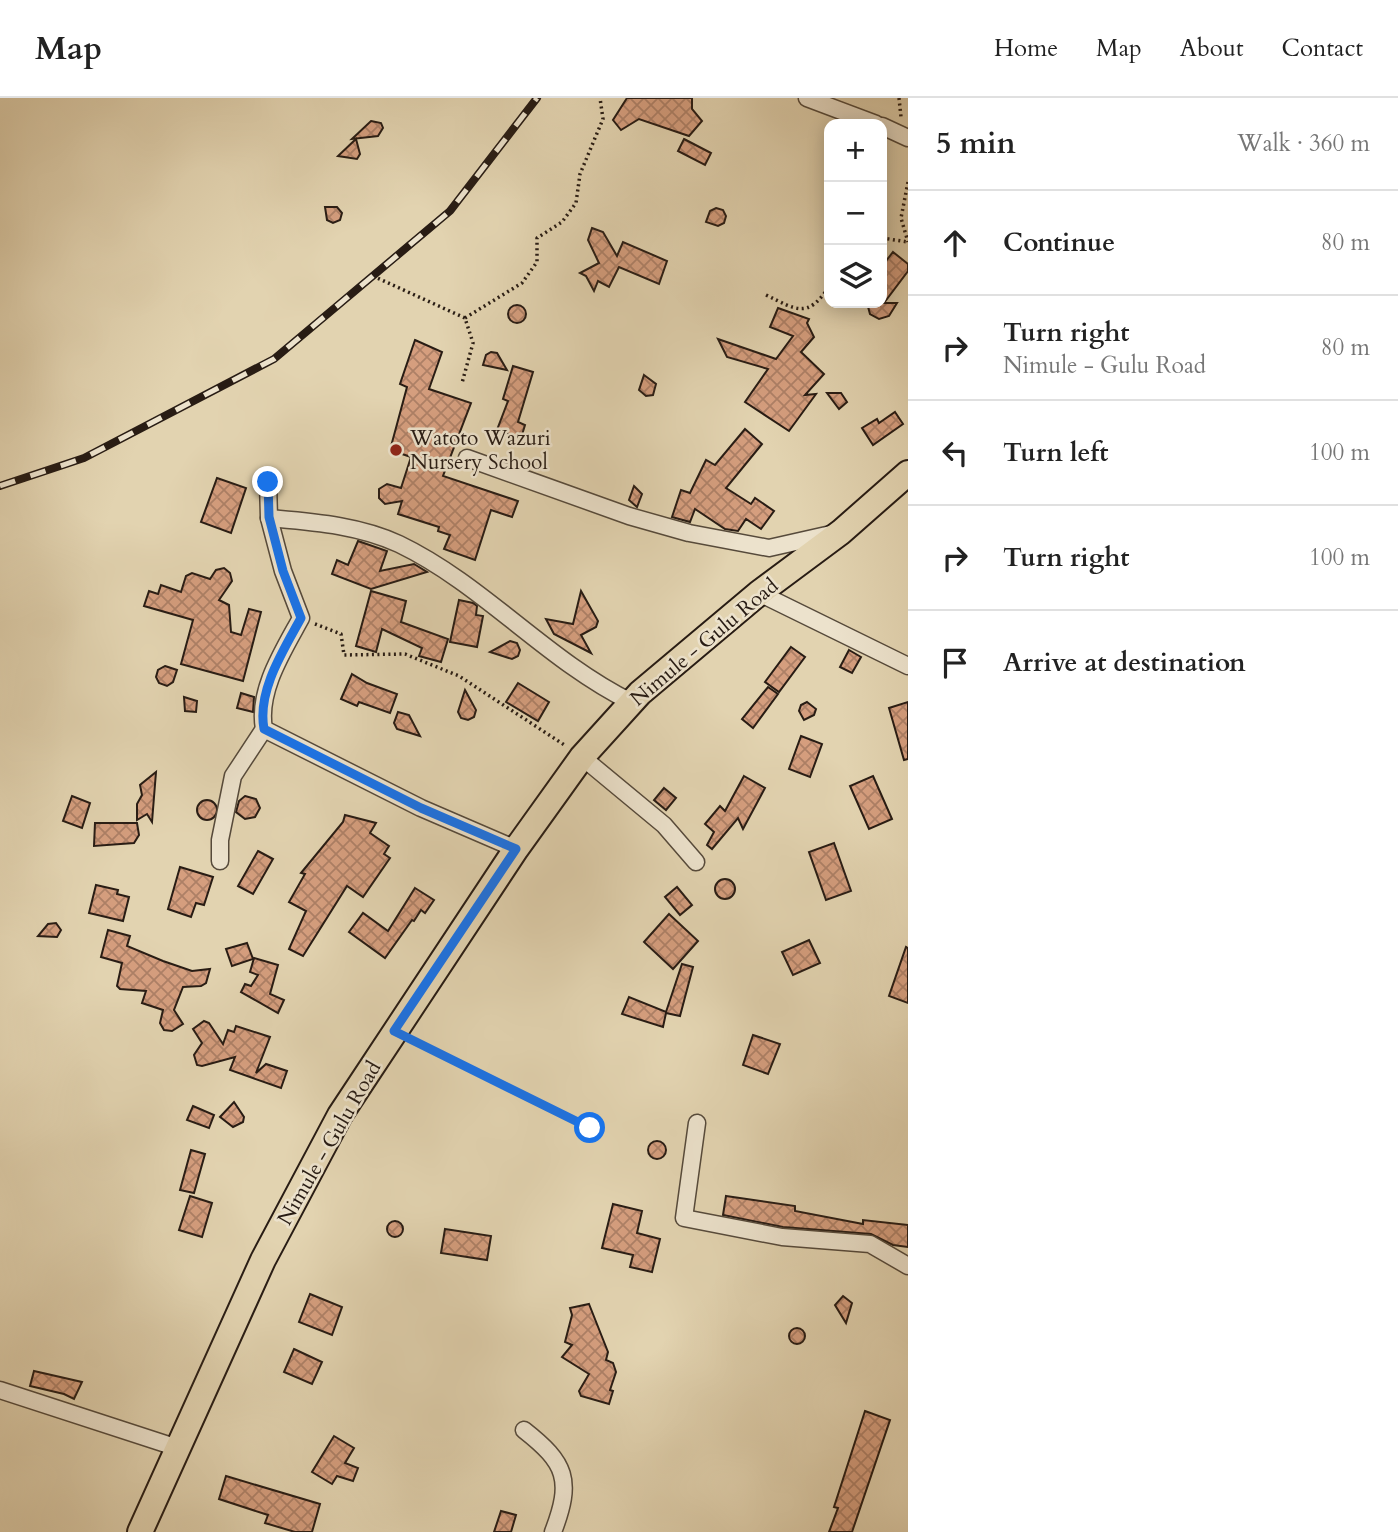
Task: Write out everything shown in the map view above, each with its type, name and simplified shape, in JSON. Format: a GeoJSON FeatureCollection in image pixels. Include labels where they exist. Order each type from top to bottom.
{"type":"FeatureCollection","features":[{"type":"Feature","properties":{"kind":"main road","name":"Nimule - Gulu Road"},"geometry":{"type":"LineString","coordinates":[[140,1532],[263,1260],[340,1115],[516,849],[582,757],[631,702],[758,593],[841,532],[908,473]]}},
{"type":"Feature","properties":{"kind":"street"},"geometry":{"type":"LineString","coordinates":[[807,98],[863,119]]}},
{"type":"Feature","properties":{"kind":"street"},"geometry":{"type":"LineString","coordinates":[[887,129],[908,138]]}},
{"type":"Feature","properties":{"kind":"street"},"geometry":{"type":"LineString","coordinates":[[467,458],[629,516],[689,533],[769,548],[841,532]]}},
{"type":"Feature","properties":{"kind":"street"},"geometry":{"type":"LineString","coordinates":[[220,861],[220,840],[233,776],[264,729],[260,709],[273,673],[301,618],[283,571],[269,517],[268,482]]}},
{"type":"Feature","properties":{"kind":"street"},"geometry":{"type":"LineString","coordinates":[[269,517],[339,524],[408,549],[463,581],[554,655],[631,702]]}},
{"type":"Feature","properties":{"kind":"street"},"geometry":{"type":"LineString","coordinates":[[758,593],[908,666]]}},
{"type":"Feature","properties":{"kind":"street"},"geometry":{"type":"LineString","coordinates":[[264,729],[421,808],[516,849]]}},
{"type":"Feature","properties":{"kind":"street"},"geometry":{"type":"LineString","coordinates":[[582,757],[664,825],[696,862]]}},
{"type":"Feature","properties":{"kind":"street"},"geometry":{"type":"LineString","coordinates":[[697,1123],[684,1218],[782,1237],[870,1244],[908,1266]]}},
{"type":"Feature","properties":{"kind":"street"},"geometry":{"type":"LineString","coordinates":[[0,1390],[178,1448]]}},
{"type":"Feature","properties":{"kind":"street"},"geometry":{"type":"LineString","coordinates":[[524,1430],[553,1452],[560,1464],[563,1499],[553,1532]]}},
{"type":"Feature","properties":{"kind":"path"},"geometry":{"type":"LineString","coordinates":[[465,318],[522,283],[537,262],[537,239],[545,230],[562,222],[576,203],[580,174],[604,119],[600,98]]}},
{"type":"Feature","properties":{"kind":"path"},"geometry":{"type":"LineString","coordinates":[[887,239],[908,242],[901,218],[908,182]]}},
{"type":"Feature","properties":{"kind":"path"},"geometry":{"type":"LineString","coordinates":[[373,276],[465,318],[473,343],[462,383]]}},
{"type":"Feature","properties":{"kind":"path"},"geometry":{"type":"LineString","coordinates":[[766,295],[803,311],[810,309],[824,293]]}},
{"type":"Feature","properties":{"kind":"path"},"geometry":{"type":"LineString","coordinates":[[301,618],[341,634],[344,655],[405,654],[459,676],[582,757]]}},
{"type":"Feature","properties":{"kind":"path"},"geometry":{"type":"LineString","coordinates":[[394,1031],[590,1128]]}},
{"type":"Feature","properties":{"kind":"building"},"geometry":{"type":"Polygon","coordinates":[[[627,98],[692,98],[692,109],[702,121],[689,136],[639,119],[621,130],[613,120],[627,98]]]}},
{"type":"Feature","properties":{"kind":"building"},"geometry":{"type":"Polygon","coordinates":[[[371,121],[381,123],[383,128],[378,136],[352,139],[371,121]]]}},
{"type":"Feature","properties":{"kind":"building"},"geometry":{"type":"Polygon","coordinates":[[[356,139],[360,154],[357,159],[338,156],[356,139]]]}},
{"type":"Feature","properties":{"kind":"building"},"geometry":{"type":"Polygon","coordinates":[[[684,139],[711,153],[705,165],[678,151],[684,139]]]}},
{"type":"Feature","properties":{"kind":"building"},"geometry":{"type":"Polygon","coordinates":[[[325,207],[337,207],[342,213],[340,220],[333,223],[327,220],[325,207]]]}},
{"type":"Feature","properties":{"kind":"building"},"geometry":{"type":"Polygon","coordinates":[[[716,208],[723,210],[726,216],[724,223],[718,226],[706,222],[710,211],[716,208]]]}},
{"type":"Feature","properties":{"kind":"building"},"geometry":{"type":"Polygon","coordinates":[[[592,228],[603,232],[617,256],[623,242],[667,261],[659,284],[619,267],[609,287],[598,281],[594,291],[586,276],[580,273],[599,263],[588,240],[592,228]]]}},
{"type":"Feature","properties":{"kind":"building"},"geometry":{"type":"Polygon","coordinates":[[[893,252],[908,264],[908,271],[887,299],[887,260],[893,252]]]}},
{"type":"Feature","properties":{"kind":"building"},"geometry":{"type":"Polygon","coordinates":[[[887,303],[897,303],[889,316],[879,319],[870,314],[868,308],[887,308],[887,303]]]}},
{"type":"Feature","properties":{"kind":"building"},"geometry":{"type":"Polygon","coordinates":[[[517,305],[523,308],[526,314],[523,320],[517,323],[511,320],[508,314],[511,308],[517,305]]]}},
{"type":"Feature","properties":{"kind":"building"},"geometry":{"type":"Polygon","coordinates":[[[778,308],[809,319],[807,323],[814,337],[801,352],[824,374],[805,395],[816,394],[789,431],[745,402],[768,369],[727,357],[718,339],[776,359],[793,336],[770,327],[778,308]]]}},
{"type":"Feature","properties":{"kind":"building"},"geometry":{"type":"Polygon","coordinates":[[[415,340],[442,352],[429,389],[471,403],[443,476],[518,501],[512,517],[491,510],[475,560],[444,549],[450,535],[438,531],[439,527],[398,514],[402,501],[385,504],[379,498],[379,489],[387,484],[401,488],[411,457],[390,450],[407,387],[400,384],[415,340]]]}},
{"type":"Feature","properties":{"kind":"building"},"geometry":{"type":"Polygon","coordinates":[[[497,353],[507,370],[483,365],[486,355],[497,353]]]}},
{"type":"Feature","properties":{"kind":"building"},"geometry":{"type":"Polygon","coordinates":[[[513,366],[533,372],[518,422],[525,425],[521,438],[497,430],[508,401],[503,399],[513,366]]]}},
{"type":"Feature","properties":{"kind":"building"},"geometry":{"type":"Polygon","coordinates":[[[644,375],[656,384],[653,395],[646,396],[639,390],[644,375]]]}},
{"type":"Feature","properties":{"kind":"building"},"geometry":{"type":"Polygon","coordinates":[[[827,393],[841,393],[847,402],[839,409],[827,393]]]}},
{"type":"Feature","properties":{"kind":"building"},"geometry":{"type":"Polygon","coordinates":[[[895,412],[903,424],[873,445],[862,428],[877,419],[879,423],[895,412]]]}},
{"type":"Feature","properties":{"kind":"building"},"geometry":{"type":"Polygon","coordinates":[[[745,429],[762,444],[726,488],[751,504],[755,498],[774,511],[761,529],[746,519],[738,531],[725,529],[695,509],[690,522],[672,517],[681,490],[690,493],[706,460],[715,465],[745,429]]]}},
{"type":"Feature","properties":{"kind":"building"},"geometry":{"type":"Polygon","coordinates":[[[217,478],[246,488],[231,533],[201,522],[217,478]]]}},
{"type":"Feature","properties":{"kind":"building"},"geometry":{"type":"Polygon","coordinates":[[[634,486],[642,494],[637,507],[629,500],[634,486]]]}},
{"type":"Feature","properties":{"kind":"building"},"geometry":{"type":"Polygon","coordinates":[[[358,541],[387,551],[380,571],[414,564],[427,572],[371,589],[332,574],[337,560],[348,565],[358,541]]]}},
{"type":"Feature","properties":{"kind":"building"},"geometry":{"type":"Polygon","coordinates":[[[224,568],[230,573],[232,581],[219,600],[229,605],[231,632],[241,635],[249,609],[261,612],[243,681],[181,664],[193,620],[144,606],[149,591],[158,594],[161,585],[181,592],[186,576],[192,573],[210,579],[216,570],[224,568]]]}},
{"type":"Feature","properties":{"kind":"building"},"geometry":{"type":"Polygon","coordinates":[[[371,591],[406,601],[401,622],[448,639],[441,662],[419,656],[422,648],[382,629],[376,652],[356,646],[371,591]]]}},
{"type":"Feature","properties":{"kind":"building"},"geometry":{"type":"Polygon","coordinates":[[[581,591],[598,621],[596,627],[581,635],[591,653],[554,634],[546,619],[573,624],[581,591]]]}},
{"type":"Feature","properties":{"kind":"building"},"geometry":{"type":"Polygon","coordinates":[[[459,600],[473,603],[477,606],[476,615],[483,616],[477,647],[450,642],[459,600]]]}},
{"type":"Feature","properties":{"kind":"building"},"geometry":{"type":"Polygon","coordinates":[[[510,641],[517,643],[520,650],[518,656],[512,659],[490,652],[510,641]]]}},
{"type":"Feature","properties":{"kind":"building"},"geometry":{"type":"Polygon","coordinates":[[[791,647],[805,657],[779,692],[765,682],[791,647]]]}},
{"type":"Feature","properties":{"kind":"building"},"geometry":{"type":"Polygon","coordinates":[[[849,650],[861,657],[852,673],[840,667],[849,650]]]}},
{"type":"Feature","properties":{"kind":"building"},"geometry":{"type":"Polygon","coordinates":[[[165,666],[177,670],[173,682],[167,686],[159,683],[156,677],[158,670],[165,666]]]}},
{"type":"Feature","properties":{"kind":"building"},"geometry":{"type":"Polygon","coordinates":[[[352,674],[367,683],[397,694],[390,713],[359,702],[357,706],[341,699],[352,674]]]}},
{"type":"Feature","properties":{"kind":"building"},"geometry":{"type":"Polygon","coordinates":[[[518,683],[549,702],[538,721],[506,702],[518,683]]]}},
{"type":"Feature","properties":{"kind":"building"},"geometry":{"type":"Polygon","coordinates":[[[768,687],[778,694],[753,728],[742,719],[768,687]]]}},
{"type":"Feature","properties":{"kind":"building"},"geometry":{"type":"Polygon","coordinates":[[[465,690],[476,710],[474,717],[468,720],[461,718],[458,712],[465,690]]]}},
{"type":"Feature","properties":{"kind":"building"},"geometry":{"type":"Polygon","coordinates":[[[241,693],[254,697],[253,712],[237,708],[241,693]]]}},
{"type":"Feature","properties":{"kind":"building"},"geometry":{"type":"Polygon","coordinates":[[[184,697],[197,701],[196,712],[185,711],[184,697]]]}},
{"type":"Feature","properties":{"kind":"building"},"geometry":{"type":"Polygon","coordinates":[[[807,702],[816,709],[814,715],[804,720],[799,711],[801,705],[807,702]]]}},
{"type":"Feature","properties":{"kind":"building"},"geometry":{"type":"Polygon","coordinates":[[[908,702],[908,759],[904,760],[889,708],[908,702]]]}},
{"type":"Feature","properties":{"kind":"building"},"geometry":{"type":"Polygon","coordinates":[[[398,712],[409,715],[420,736],[397,729],[394,723],[398,712]]]}},
{"type":"Feature","properties":{"kind":"building"},"geometry":{"type":"Polygon","coordinates":[[[801,736],[822,744],[810,777],[789,769],[801,736]]]}},
{"type":"Feature","properties":{"kind":"building"},"geometry":{"type":"Polygon","coordinates":[[[156,772],[152,822],[147,814],[137,820],[137,804],[142,795],[140,785],[156,772]]]}},
{"type":"Feature","properties":{"kind":"building"},"geometry":{"type":"Polygon","coordinates":[[[744,776],[765,788],[743,829],[738,818],[712,849],[707,845],[714,832],[705,824],[720,806],[725,811],[744,776]]]}},
{"type":"Feature","properties":{"kind":"building"},"geometry":{"type":"Polygon","coordinates":[[[873,776],[892,819],[869,829],[850,786],[873,776]]]}},
{"type":"Feature","properties":{"kind":"building"},"geometry":{"type":"Polygon","coordinates":[[[664,788],[676,798],[666,810],[654,800],[664,788]]]}},
{"type":"Feature","properties":{"kind":"building"},"geometry":{"type":"Polygon","coordinates":[[[72,796],[90,803],[82,828],[63,821],[72,796]]]}},
{"type":"Feature","properties":{"kind":"building"},"geometry":{"type":"Polygon","coordinates":[[[245,796],[256,799],[260,808],[255,817],[245,819],[236,812],[239,801],[245,796]]]}},
{"type":"Feature","properties":{"kind":"building"},"geometry":{"type":"Polygon","coordinates":[[[207,800],[214,803],[217,810],[214,817],[207,820],[200,817],[197,810],[200,803],[207,800]]]}},
{"type":"Feature","properties":{"kind":"building"},"geometry":{"type":"Polygon","coordinates":[[[345,815],[376,823],[370,833],[389,846],[384,854],[390,858],[363,897],[347,886],[303,956],[289,949],[306,911],[289,902],[305,874],[301,873],[343,822],[345,815]]]}},
{"type":"Feature","properties":{"kind":"building"},"geometry":{"type":"Polygon","coordinates":[[[95,823],[137,823],[139,835],[134,843],[94,846],[95,823]]]}},
{"type":"Feature","properties":{"kind":"building"},"geometry":{"type":"Polygon","coordinates":[[[834,843],[851,891],[826,900],[809,852],[834,843]]]}},
{"type":"Feature","properties":{"kind":"building"},"geometry":{"type":"Polygon","coordinates":[[[258,851],[273,859],[253,894],[238,886],[258,851]]]}},
{"type":"Feature","properties":{"kind":"building"},"geometry":{"type":"Polygon","coordinates":[[[180,867],[213,877],[204,905],[196,903],[191,917],[168,909],[180,867]]]}},
{"type":"Feature","properties":{"kind":"building"},"geometry":{"type":"Polygon","coordinates":[[[721,879],[729,879],[735,889],[729,899],[721,899],[715,893],[715,885],[721,879]]]}},
{"type":"Feature","properties":{"kind":"building"},"geometry":{"type":"Polygon","coordinates":[[[96,885],[118,890],[117,894],[129,897],[123,921],[89,913],[96,885]]]}},
{"type":"Feature","properties":{"kind":"building"},"geometry":{"type":"Polygon","coordinates":[[[677,887],[692,905],[680,915],[665,897],[677,887]]]}},
{"type":"Feature","properties":{"kind":"building"},"geometry":{"type":"Polygon","coordinates":[[[415,888],[434,900],[425,913],[421,910],[414,921],[412,920],[385,958],[349,932],[363,913],[388,931],[415,888]]]}},
{"type":"Feature","properties":{"kind":"building"},"geometry":{"type":"Polygon","coordinates":[[[669,914],[698,941],[673,969],[644,942],[669,914]]]}},
{"type":"Feature","properties":{"kind":"building"},"geometry":{"type":"Polygon","coordinates":[[[56,923],[61,930],[57,937],[38,936],[48,924],[56,923]]]}},
{"type":"Feature","properties":{"kind":"building"},"geometry":{"type":"Polygon","coordinates":[[[108,930],[130,936],[127,946],[163,961],[192,971],[210,969],[206,983],[183,987],[174,1010],[183,1024],[172,1031],[164,1030],[160,1023],[163,1010],[142,1003],[146,991],[120,989],[117,986],[122,963],[101,957],[108,930]]]}},
{"type":"Feature","properties":{"kind":"building"},"geometry":{"type":"Polygon","coordinates":[[[809,940],[820,963],[793,975],[782,952],[809,940]]]}},
{"type":"Feature","properties":{"kind":"building"},"geometry":{"type":"Polygon","coordinates":[[[247,943],[253,959],[232,966],[226,949],[247,943]]]}},
{"type":"Feature","properties":{"kind":"building"},"geometry":{"type":"Polygon","coordinates":[[[906,947],[908,948],[908,1003],[889,996],[906,947]]]}},
{"type":"Feature","properties":{"kind":"building"},"geometry":{"type":"Polygon","coordinates":[[[254,958],[278,965],[270,994],[284,1000],[278,1013],[241,992],[245,984],[251,986],[258,975],[250,972],[254,958]]]}},
{"type":"Feature","properties":{"kind":"building"},"geometry":{"type":"Polygon","coordinates":[[[682,964],[693,967],[680,1016],[666,1013],[663,1027],[622,1014],[629,997],[666,1012],[682,964]]]}},
{"type":"Feature","properties":{"kind":"building"},"geometry":{"type":"Polygon","coordinates":[[[204,1021],[209,1023],[223,1044],[228,1030],[234,1032],[236,1026],[270,1037],[256,1073],[266,1064],[287,1071],[281,1088],[230,1070],[235,1057],[197,1065],[194,1055],[202,1043],[193,1029],[204,1021]]]}},
{"type":"Feature","properties":{"kind":"building"},"geometry":{"type":"Polygon","coordinates":[[[753,1035],[780,1044],[768,1074],[743,1065],[753,1035]]]}},
{"type":"Feature","properties":{"kind":"building"},"geometry":{"type":"Polygon","coordinates":[[[234,1102],[244,1117],[243,1122],[233,1127],[220,1117],[234,1102]]]}},
{"type":"Feature","properties":{"kind":"building"},"geometry":{"type":"Polygon","coordinates":[[[193,1106],[214,1115],[209,1128],[187,1120],[193,1106]]]}},
{"type":"Feature","properties":{"kind":"building"},"geometry":{"type":"Polygon","coordinates":[[[653,1141],[661,1141],[666,1150],[664,1157],[653,1159],[648,1154],[648,1146],[653,1141]]]}},
{"type":"Feature","properties":{"kind":"building"},"geometry":{"type":"Polygon","coordinates":[[[191,1150],[205,1154],[194,1193],[180,1190],[191,1150]]]}},
{"type":"Feature","properties":{"kind":"building"},"geometry":{"type":"Polygon","coordinates":[[[190,1196],[212,1203],[202,1237],[179,1230],[190,1196]]]}},
{"type":"Feature","properties":{"kind":"building"},"geometry":{"type":"Polygon","coordinates":[[[726,1196],[795,1206],[795,1211],[863,1224],[863,1220],[908,1225],[908,1247],[893,1245],[871,1234],[783,1227],[723,1215],[726,1196]]]}},
{"type":"Feature","properties":{"kind":"building"},"geometry":{"type":"Polygon","coordinates":[[[613,1204],[642,1211],[637,1233],[660,1239],[652,1272],[630,1267],[633,1255],[602,1248],[613,1204]]]}},
{"type":"Feature","properties":{"kind":"building"},"geometry":{"type":"Polygon","coordinates":[[[395,1221],[403,1229],[395,1237],[387,1229],[395,1221]]]}},
{"type":"Feature","properties":{"kind":"building"},"geometry":{"type":"Polygon","coordinates":[[[445,1229],[491,1236],[487,1260],[441,1253],[445,1229]]]}},
{"type":"Feature","properties":{"kind":"building"},"geometry":{"type":"Polygon","coordinates":[[[310,1294],[342,1307],[332,1335],[299,1322],[310,1294]]]}},
{"type":"Feature","properties":{"kind":"building"},"geometry":{"type":"Polygon","coordinates":[[[843,1296],[852,1303],[846,1323],[835,1305],[843,1296]]]}},
{"type":"Feature","properties":{"kind":"building"},"geometry":{"type":"Polygon","coordinates":[[[589,1304],[608,1352],[606,1360],[613,1363],[616,1372],[609,1404],[581,1396],[579,1391],[589,1374],[562,1357],[572,1345],[565,1342],[572,1315],[570,1308],[589,1304]]]}},
{"type":"Feature","properties":{"kind":"building"},"geometry":{"type":"Polygon","coordinates":[[[797,1328],[805,1336],[797,1344],[789,1336],[797,1328]]]}},
{"type":"Feature","properties":{"kind":"building"},"geometry":{"type":"Polygon","coordinates":[[[294,1349],[322,1362],[312,1384],[284,1372],[294,1349]]]}},
{"type":"Feature","properties":{"kind":"building"},"geometry":{"type":"Polygon","coordinates":[[[34,1371],[82,1382],[74,1399],[30,1386],[34,1371]]]}},
{"type":"Feature","properties":{"kind":"building"},"geometry":{"type":"Polygon","coordinates":[[[865,1411],[890,1420],[852,1532],[829,1532],[838,1508],[834,1507],[865,1411]]]}},
{"type":"Feature","properties":{"kind":"building"},"geometry":{"type":"Polygon","coordinates":[[[334,1436],[354,1448],[345,1463],[358,1468],[353,1481],[337,1476],[332,1484],[312,1472],[334,1436]]]}},
{"type":"Feature","properties":{"kind":"building"},"geometry":{"type":"Polygon","coordinates":[[[226,1476],[320,1504],[312,1532],[295,1532],[265,1523],[268,1515],[219,1499],[226,1476]]]}},
{"type":"Feature","properties":{"kind":"building"},"geometry":{"type":"Polygon","coordinates":[[[501,1511],[516,1515],[511,1532],[494,1532],[501,1511]]]}},
{"type":"Feature","properties":{"kind":"railway"},"geometry":{"type":"LineString","coordinates":[[0,486],[84,458],[274,359],[450,211],[537,98]]}},
{"type":"Feature","properties":{"kind":"place","name":"Watoto Wazuri Nursery School"},"geometry":{"type":"Point","coordinates":[396,450]}},
{"type":"Feature","properties":{"kind":"route"},"geometry":{"type":"LineString","coordinates":[[268,482],[269,517],[283,571],[301,618],[273,673],[260,709],[264,729],[421,808],[516,849],[394,1031],[590,1128]]}}]}
